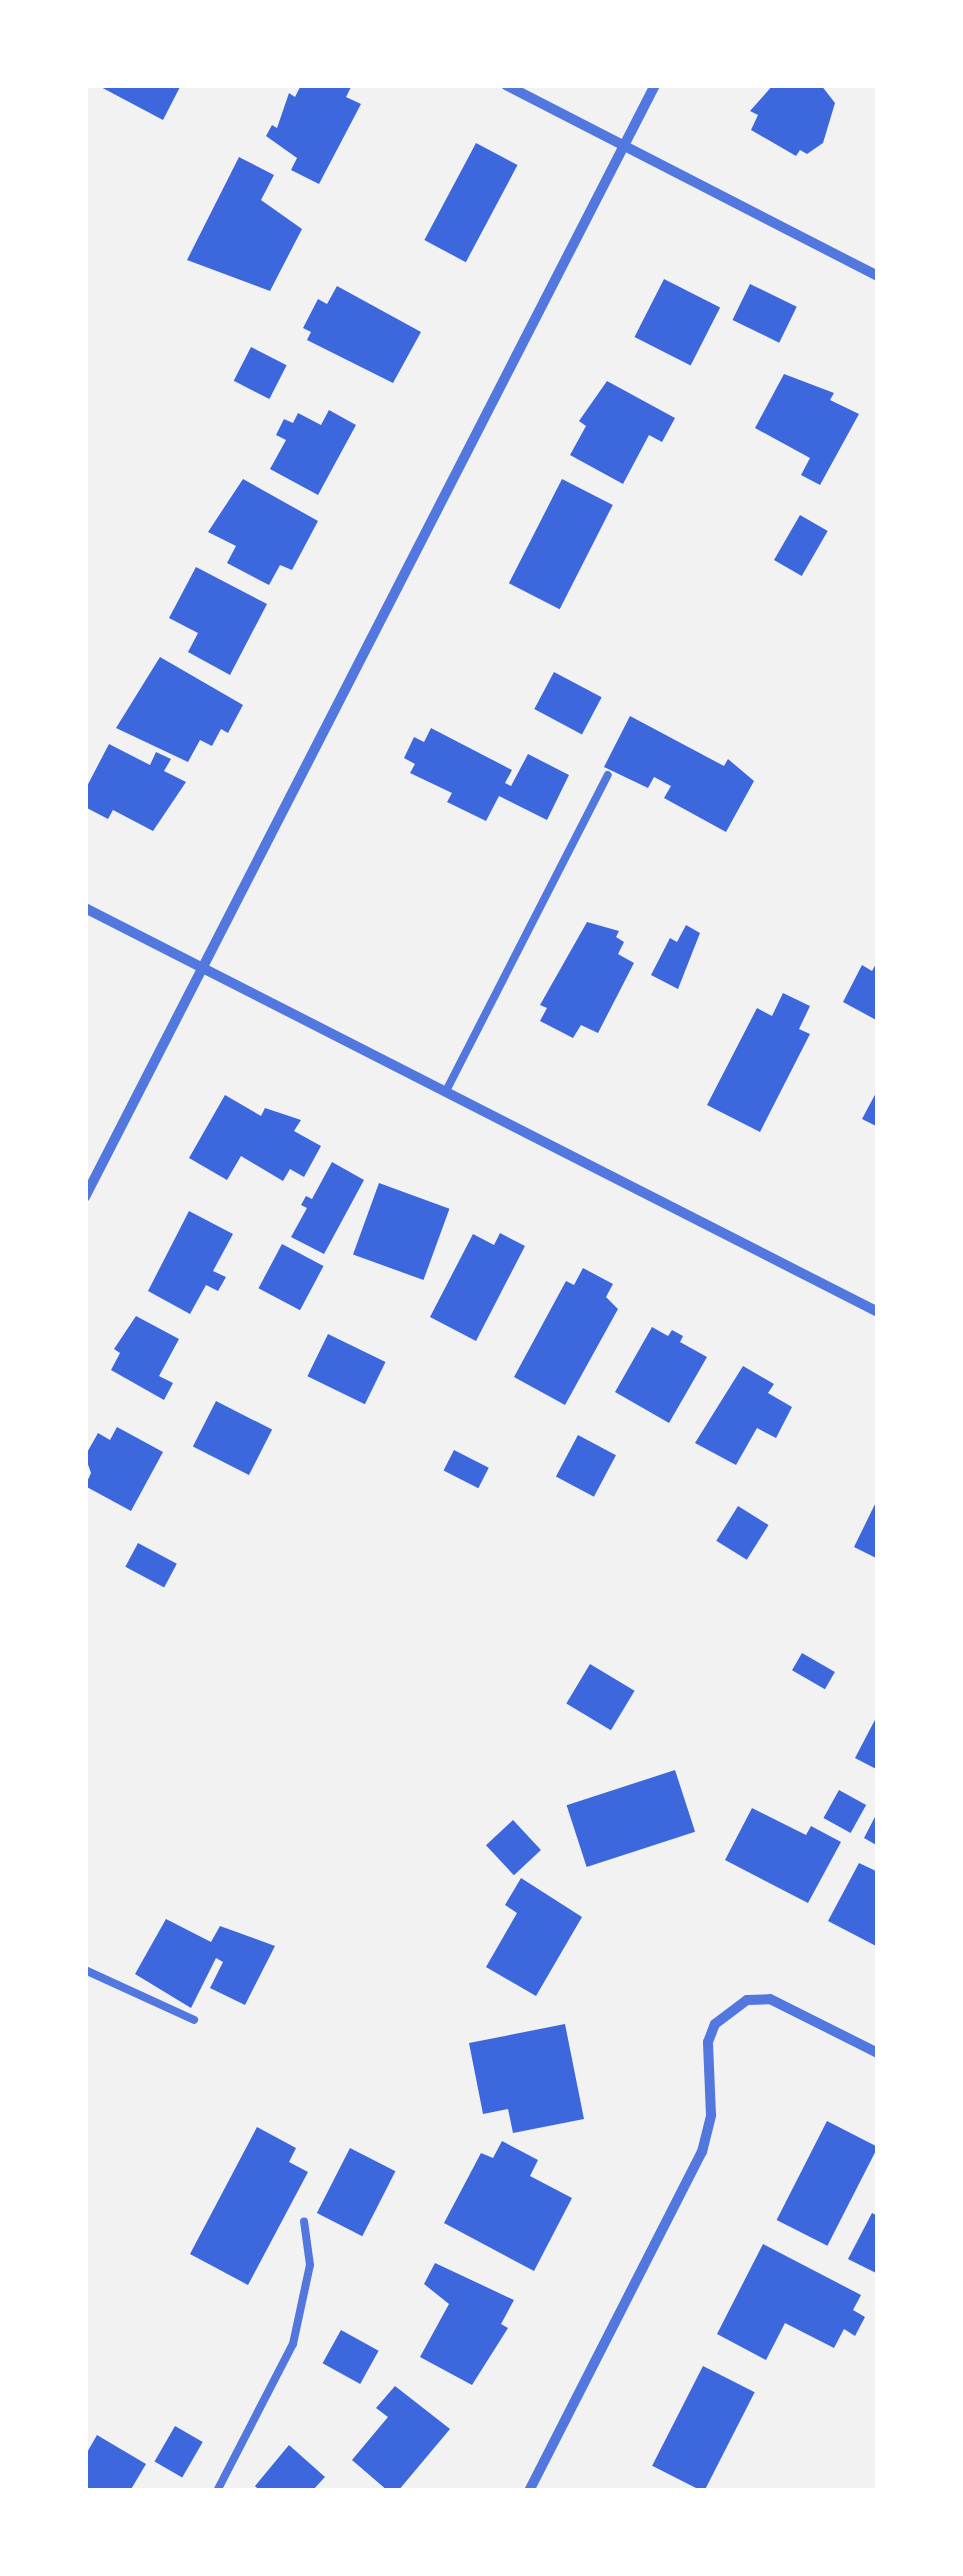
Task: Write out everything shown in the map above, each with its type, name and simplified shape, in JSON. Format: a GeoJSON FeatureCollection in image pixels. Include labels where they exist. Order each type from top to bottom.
{"type":"FeatureCollection","features":[{"type":"Feature","properties":{"kind":"street"},"geometry":{"type":"LineString","coordinates":[[506,85],[878,276]]}},
{"type":"Feature","properties":{"kind":"street"},"geometry":{"type":"LineString","coordinates":[[85,1197],[200,966],[655,85]]}},
{"type":"Feature","properties":{"kind":"street"},"geometry":{"type":"LineString","coordinates":[[85,908],[878,1312]]}},
{"type":"Feature","properties":{"kind":"street"},"geometry":{"type":"LineString","coordinates":[[529,2491],[702,2152],[715,2024],[748,2000],[770,1999],[878,2053]]}},
{"type":"Feature","properties":{"kind":"lane"},"geometry":{"type":"LineString","coordinates":[[446,1092],[608,775]]}},
{"type":"Feature","properties":{"kind":"lane"},"geometry":{"type":"LineString","coordinates":[[85,1970],[194,2020]]}},
{"type":"Feature","properties":{"kind":"lane"},"geometry":{"type":"LineString","coordinates":[[217,2491],[292,2344],[310,2265],[304,2221]]}},
{"type":"Feature","properties":{"kind":"building"},"geometry":{"type":"Polygon","coordinates":[[[97,85],[181,85],[163,120],[97,85]]]}},
{"type":"Feature","properties":{"kind":"building"},"geometry":{"type":"Polygon","coordinates":[[[301,85],[352,85],[346,97],[361,104],[319,184],[291,170],[297,158],[266,136],[272,125],[277,128],[289,93],[295,97],[301,85]]]}},
{"type":"Feature","properties":{"kind":"building"},"geometry":{"type":"Polygon","coordinates":[[[773,85],[821,85],[835,103],[823,143],[807,154],[800,150],[796,156],[751,130],[758,115],[750,111],[773,85]]]}},
{"type":"Feature","properties":{"kind":"building"},"geometry":{"type":"Polygon","coordinates":[[[476,143],[517,165],[466,262],[424,240],[476,143]]]}},
{"type":"Feature","properties":{"kind":"building"},"geometry":{"type":"Polygon","coordinates":[[[239,157],[274,175],[261,200],[302,229],[270,291],[187,260],[239,157]]]}},
{"type":"Feature","properties":{"kind":"building"},"geometry":{"type":"Polygon","coordinates":[[[664,279],[720,308],[691,366],[634,337],[664,279]]]}},
{"type":"Feature","properties":{"kind":"building"},"geometry":{"type":"Polygon","coordinates":[[[750,284],[797,307],[779,343],[732,320],[750,284]]]}},
{"type":"Feature","properties":{"kind":"building"},"geometry":{"type":"Polygon","coordinates":[[[337,286],[421,332],[393,383],[307,340],[311,332],[303,328],[318,299],[327,304],[337,286]]]}},
{"type":"Feature","properties":{"kind":"building"},"geometry":{"type":"Polygon","coordinates":[[[251,347],[287,365],[269,399],[234,381],[251,347]]]}},
{"type":"Feature","properties":{"kind":"building"},"geometry":{"type":"Polygon","coordinates":[[[784,374],[834,393],[830,400],[859,414],[820,485],[801,475],[810,458],[755,428],[784,374]]]}},
{"type":"Feature","properties":{"kind":"building"},"geometry":{"type":"Polygon","coordinates":[[[607,381],[675,418],[662,442],[649,435],[623,484],[570,455],[586,426],[579,421],[607,381]]]}},
{"type":"Feature","properties":{"kind":"building"},"geometry":{"type":"Polygon","coordinates":[[[329,410],[356,425],[318,495],[270,469],[286,440],[276,435],[284,419],[293,423],[298,413],[321,425],[329,410]]]}},
{"type":"Feature","properties":{"kind":"building"},"geometry":{"type":"Polygon","coordinates":[[[243,479],[318,521],[292,570],[280,565],[269,585],[227,563],[236,546],[208,532],[243,479]]]}},
{"type":"Feature","properties":{"kind":"building"},"geometry":{"type":"Polygon","coordinates":[[[562,479],[613,505],[560,609],[509,583],[562,479]]]}},
{"type":"Feature","properties":{"kind":"building"},"geometry":{"type":"Polygon","coordinates":[[[800,515],[828,531],[802,576],[774,560],[800,515]]]}},
{"type":"Feature","properties":{"kind":"building"},"geometry":{"type":"Polygon","coordinates":[[[196,567],[267,604],[230,675],[188,652],[198,633],[169,618],[196,567]]]}},
{"type":"Feature","properties":{"kind":"building"},"geometry":{"type":"Polygon","coordinates":[[[160,657],[243,705],[228,733],[221,729],[212,746],[200,740],[188,762],[116,728],[160,657]]]}},
{"type":"Feature","properties":{"kind":"building"},"geometry":{"type":"Polygon","coordinates":[[[554,672],[602,697],[582,734],[534,709],[554,672]]]}},
{"type":"Feature","properties":{"kind":"building"},"geometry":{"type":"Polygon","coordinates":[[[630,716],[724,766],[728,759],[754,781],[726,832],[664,798],[671,786],[654,777],[648,788],[604,767],[630,716]]]}},
{"type":"Feature","properties":{"kind":"building"},"geometry":{"type":"Polygon","coordinates":[[[431,728],[512,770],[505,783],[511,786],[528,754],[569,775],[547,820],[499,796],[486,821],[447,802],[452,793],[410,773],[415,764],[404,758],[414,737],[424,742],[431,728]]]}},
{"type":"Feature","properties":{"kind":"building"},"geometry":{"type":"Polygon","coordinates":[[[109,744],[150,765],[156,752],[171,759],[164,771],[186,782],[153,831],[113,810],[108,819],[85,807],[85,790],[109,744]]]}},
{"type":"Feature","properties":{"kind":"building"},"geometry":{"type":"Polygon","coordinates":[[[587,922],[619,931],[616,937],[624,942],[618,954],[634,963],[598,1033],[581,1025],[573,1038],[540,1021],[547,1008],[540,1005],[587,922]]]}},
{"type":"Feature","properties":{"kind":"building"},"geometry":{"type":"Polygon","coordinates":[[[686,925],[700,933],[678,989],[651,975],[670,938],[677,942],[686,925]]]}},
{"type":"Feature","properties":{"kind":"building"},"geometry":{"type":"Polygon","coordinates":[[[878,960],[878,1021],[843,1002],[862,965],[872,971],[878,960]]]}},
{"type":"Feature","properties":{"kind":"building"},"geometry":{"type":"Polygon","coordinates":[[[783,993],[810,1006],[799,1029],[810,1034],[760,1132],[707,1105],[757,1008],[772,1016],[783,993]]]}},
{"type":"Feature","properties":{"kind":"building"},"geometry":{"type":"Polygon","coordinates":[[[878,1089],[878,1127],[862,1119],[878,1089]]]}},
{"type":"Feature","properties":{"kind":"building"},"geometry":{"type":"Polygon","coordinates":[[[225,1095],[261,1116],[265,1108],[301,1120],[294,1131],[321,1146],[304,1177],[290,1169],[283,1181],[241,1156],[227,1180],[189,1158],[225,1095]]]}},
{"type":"Feature","properties":{"kind":"building"},"geometry":{"type":"Polygon","coordinates":[[[332,1162],[364,1180],[324,1254],[291,1237],[307,1208],[301,1205],[306,1196],[312,1199],[332,1162]]]}},
{"type":"Feature","properties":{"kind":"building"},"geometry":{"type":"Polygon","coordinates":[[[379,1183],[449,1209],[423,1280],[353,1254],[379,1183]]]}},
{"type":"Feature","properties":{"kind":"building"},"geometry":{"type":"Polygon","coordinates":[[[189,1211],[233,1234],[213,1271],[226,1277],[218,1291],[206,1285],[190,1314],[148,1291],[189,1211]]]}},
{"type":"Feature","properties":{"kind":"building"},"geometry":{"type":"Polygon","coordinates":[[[500,1233],[525,1246],[476,1341],[430,1317],[473,1234],[494,1245],[500,1233]]]}},
{"type":"Feature","properties":{"kind":"building"},"geometry":{"type":"Polygon","coordinates":[[[282,1244],[323,1266],[300,1310],[259,1288],[282,1244]]]}},
{"type":"Feature","properties":{"kind":"building"},"geometry":{"type":"Polygon","coordinates":[[[583,1268],[613,1284],[606,1297],[618,1309],[565,1405],[514,1377],[566,1281],[574,1285],[583,1268]]]}},
{"type":"Feature","properties":{"kind":"building"},"geometry":{"type":"Polygon","coordinates":[[[136,1316],[179,1339],[159,1376],[173,1383],[164,1400],[111,1370],[120,1353],[114,1349],[136,1316]]]}},
{"type":"Feature","properties":{"kind":"building"},"geometry":{"type":"Polygon","coordinates":[[[652,1327],[668,1336],[672,1330],[683,1336],[680,1342],[707,1357],[669,1423],[615,1392],[652,1327]]]}},
{"type":"Feature","properties":{"kind":"building"},"geometry":{"type":"Polygon","coordinates":[[[328,1334],[386,1362],[365,1404],[307,1376],[328,1334]]]}},
{"type":"Feature","properties":{"kind":"building"},"geometry":{"type":"Polygon","coordinates":[[[743,1366],[774,1384],[768,1393],[792,1407],[776,1438],[757,1428],[736,1465],[695,1443],[743,1366]]]}},
{"type":"Feature","properties":{"kind":"building"},"geometry":{"type":"Polygon","coordinates":[[[216,1401],[272,1430],[249,1475],[193,1446],[216,1401]]]}},
{"type":"Feature","properties":{"kind":"building"},"geometry":{"type":"Polygon","coordinates":[[[117,1427],[163,1452],[131,1511],[85,1486],[91,1473],[85,1456],[98,1433],[110,1440],[117,1427]]]}},
{"type":"Feature","properties":{"kind":"building"},"geometry":{"type":"Polygon","coordinates":[[[578,1435],[616,1455],[594,1497],[556,1476],[578,1435]]]}},
{"type":"Feature","properties":{"kind":"building"},"geometry":{"type":"Polygon","coordinates":[[[454,1450],[489,1468],[478,1488],[444,1470],[454,1450]]]}},
{"type":"Feature","properties":{"kind":"building"},"geometry":{"type":"Polygon","coordinates":[[[878,1498],[878,1559],[854,1547],[878,1498]]]}},
{"type":"Feature","properties":{"kind":"building"},"geometry":{"type":"Polygon","coordinates":[[[738,1506],[769,1525],[747,1560],[716,1541],[738,1506]]]}},
{"type":"Feature","properties":{"kind":"building"},"geometry":{"type":"Polygon","coordinates":[[[138,1543],[177,1564],[164,1587],[125,1567],[138,1543]]]}},
{"type":"Feature","properties":{"kind":"building"},"geometry":{"type":"Polygon","coordinates":[[[802,1653],[835,1672],[825,1689],[792,1670],[802,1653]]]}},
{"type":"Feature","properties":{"kind":"building"},"geometry":{"type":"Polygon","coordinates":[[[590,1664],[635,1691],[611,1730],[566,1703],[590,1664]]]}},
{"type":"Feature","properties":{"kind":"building"},"geometry":{"type":"Polygon","coordinates":[[[878,1714],[878,1770],[855,1758],[878,1714]]]}},
{"type":"Feature","properties":{"kind":"building"},"geometry":{"type":"Polygon","coordinates":[[[675,1770],[695,1832],[587,1867],[567,1805],[675,1770]]]}},
{"type":"Feature","properties":{"kind":"building"},"geometry":{"type":"Polygon","coordinates":[[[839,1790],[866,1805],[851,1833],[823,1818],[839,1790]]]}},
{"type":"Feature","properties":{"kind":"building"},"geometry":{"type":"Polygon","coordinates":[[[752,1808],[806,1835],[811,1826],[841,1842],[808,1903],[725,1860],[752,1808]]]}},
{"type":"Feature","properties":{"kind":"building"},"geometry":{"type":"Polygon","coordinates":[[[878,1811],[878,1846],[864,1838],[878,1811]]]}},
{"type":"Feature","properties":{"kind":"building"},"geometry":{"type":"Polygon","coordinates":[[[513,1820],[541,1850],[514,1875],[486,1845],[513,1820]]]}},
{"type":"Feature","properties":{"kind":"building"},"geometry":{"type":"Polygon","coordinates":[[[859,1863],[878,1872],[878,1947],[828,1921],[859,1863]]]}},
{"type":"Feature","properties":{"kind":"building"},"geometry":{"type":"Polygon","coordinates":[[[521,1878],[582,1917],[536,1996],[486,1967],[517,1913],[505,1905],[521,1878]]]}},
{"type":"Feature","properties":{"kind":"building"},"geometry":{"type":"Polygon","coordinates":[[[166,1919],[211,1942],[220,1926],[275,1946],[245,2005],[210,1988],[223,1962],[216,1958],[191,2008],[135,1974],[166,1919]]]}},
{"type":"Feature","properties":{"kind":"building"},"geometry":{"type":"Polygon","coordinates":[[[565,2024],[584,2119],[513,2133],[508,2109],[483,2114],[469,2043],[565,2024]]]}},
{"type":"Feature","properties":{"kind":"building"},"geometry":{"type":"Polygon","coordinates":[[[827,2121],[878,2147],[827,2246],[777,2220],[827,2121]]]}},
{"type":"Feature","properties":{"kind":"building"},"geometry":{"type":"Polygon","coordinates":[[[257,2127],[296,2148],[289,2162],[308,2172],[248,2285],[190,2254],[257,2127]]]}},
{"type":"Feature","properties":{"kind":"building"},"geometry":{"type":"Polygon","coordinates":[[[502,2141],[538,2160],[530,2176],[572,2198],[534,2271],[444,2223],[481,2153],[493,2158],[502,2141]]]}},
{"type":"Feature","properties":{"kind":"building"},"geometry":{"type":"Polygon","coordinates":[[[350,2148],[395,2171],[362,2236],[317,2213],[350,2148]]]}},
{"type":"Feature","properties":{"kind":"building"},"geometry":{"type":"Polygon","coordinates":[[[872,2213],[878,2216],[878,2274],[848,2259],[872,2213]]]}},
{"type":"Feature","properties":{"kind":"building"},"geometry":{"type":"Polygon","coordinates":[[[763,2244],[861,2295],[853,2310],[865,2317],[855,2336],[844,2329],[834,2348],[785,2323],[766,2360],[717,2334],[763,2244]]]}},
{"type":"Feature","properties":{"kind":"building"},"geometry":{"type":"Polygon","coordinates":[[[435,2263],[514,2300],[501,2324],[508,2328],[472,2385],[420,2357],[449,2304],[424,2284],[435,2263]]]}},
{"type":"Feature","properties":{"kind":"building"},"geometry":{"type":"Polygon","coordinates":[[[341,2330],[379,2351],[360,2384],[323,2363],[341,2330]]]}},
{"type":"Feature","properties":{"kind":"building"},"geometry":{"type":"Polygon","coordinates":[[[703,2366],[755,2392],[704,2491],[652,2466],[703,2366]]]}},
{"type":"Feature","properties":{"kind":"building"},"geometry":{"type":"Polygon","coordinates":[[[395,2386],[450,2429],[398,2491],[388,2491],[352,2460],[388,2417],[376,2408],[395,2386]]]}},
{"type":"Feature","properties":{"kind":"building"},"geometry":{"type":"Polygon","coordinates":[[[175,2426],[203,2442],[182,2478],[154,2462],[175,2426]]]}},
{"type":"Feature","properties":{"kind":"building"},"geometry":{"type":"Polygon","coordinates":[[[97,2435],[146,2464],[130,2491],[85,2491],[85,2456],[97,2435]]]}},
{"type":"Feature","properties":{"kind":"building"},"geometry":{"type":"Polygon","coordinates":[[[289,2445],[325,2477],[312,2491],[260,2491],[255,2486],[289,2445]]]}}]}
